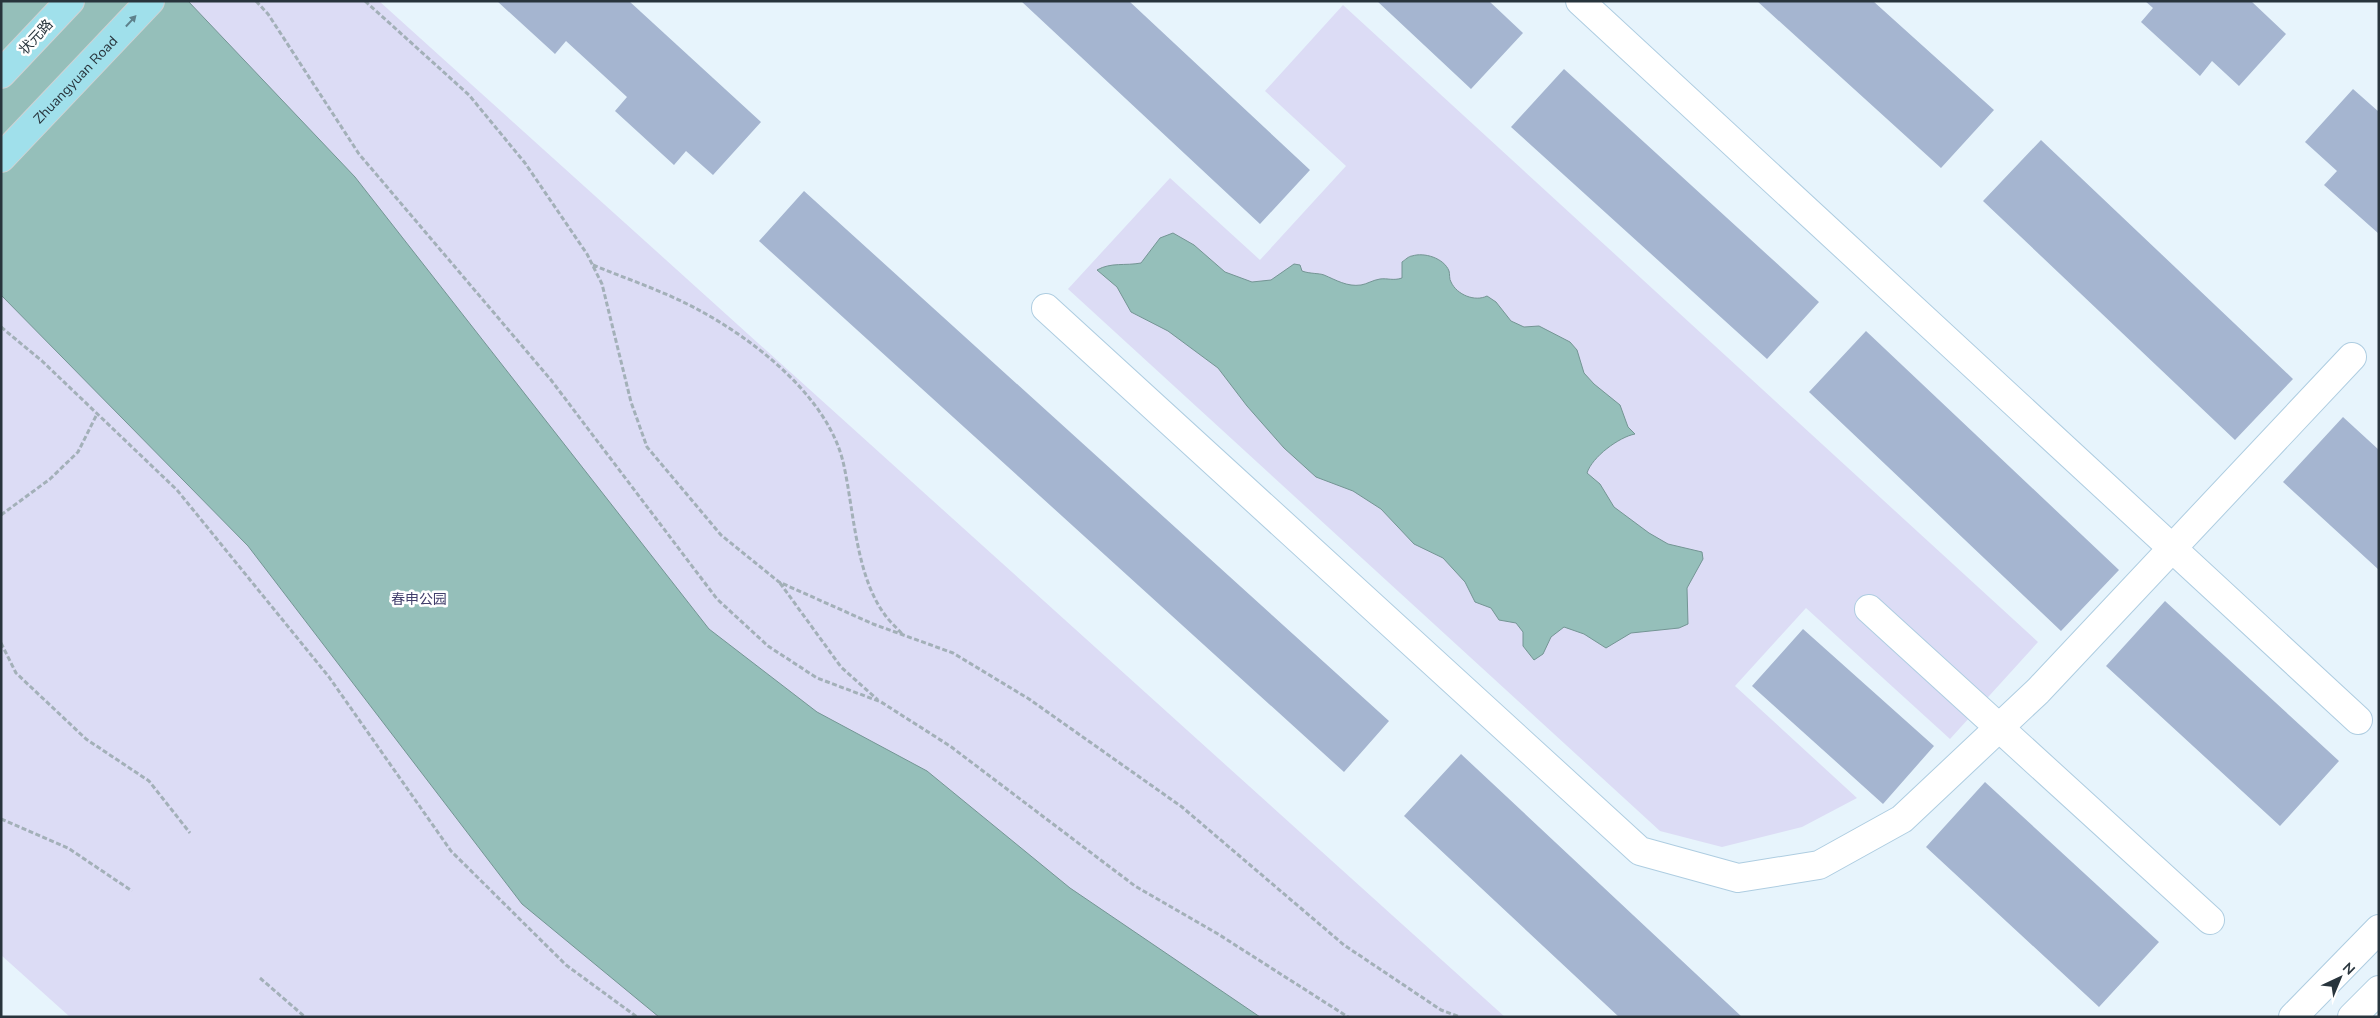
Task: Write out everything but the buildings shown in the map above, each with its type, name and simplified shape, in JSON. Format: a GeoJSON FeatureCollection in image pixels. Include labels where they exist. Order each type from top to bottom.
{"type":"FeatureCollection","features":[{"type":"Feature","properties":{"kind":"main road","name":"状元路"},"geometry":{"type":"LineString","coordinates":[[1,74],[70,1]]}},
{"type":"Feature","properties":{"kind":"main road","name":"Zhuangyuan Road"},"geometry":{"type":"LineString","coordinates":[[1,158],[150,1]]}},
{"type":"Feature","properties":{"kind":"street"},"geometry":{"type":"LineString","coordinates":[[1580,1],[2358,720]]}},
{"type":"Feature","properties":{"kind":"street"},"geometry":{"type":"LineString","coordinates":[[1046,308],[1640,850],[1738,878],[1819,865],[1902,819],[2038,691],[2352,357]]}},
{"type":"Feature","properties":{"kind":"street"},"geometry":{"type":"LineString","coordinates":[[1869,609],[2210,920]]}},
{"type":"Feature","properties":{"kind":"street"},"geometry":{"type":"LineString","coordinates":[[2293,1017],[2379,929]]}},
{"type":"Feature","properties":{"kind":"street"},"geometry":{"type":"LineString","coordinates":[[2352,1017],[2379,990]]}},
{"type":"Feature","properties":{"kind":"path"},"geometry":{"type":"LineString","coordinates":[[256,1],[268,14],[360,154],[552,380],[717,599],[768,646],[817,678],[881,702]]}},
{"type":"Feature","properties":{"kind":"path"},"geometry":{"type":"LineString","coordinates":[[366,1],[469,95],[525,163],[593,265],[602,284],[631,402],[646,447],[721,535],[779,582],[841,668],[881,702],[950,746],[1135,886],[1218,934],[1348,1017]]}},
{"type":"Feature","properties":{"kind":"path"},"geometry":{"type":"LineString","coordinates":[[593,265],[694,307],[734,331],[775,363],[806,395],[830,424],[844,463],[855,532],[863,565],[873,593],[884,614],[903,635]]}},
{"type":"Feature","properties":{"kind":"path"},"geometry":{"type":"LineString","coordinates":[[1,327],[42,361],[177,490],[330,677],[451,851],[566,965],[637,1017]]}},
{"type":"Feature","properties":{"kind":"path"},"geometry":{"type":"LineString","coordinates":[[1,514],[50,479],[78,452],[97,414]]}},
{"type":"Feature","properties":{"kind":"path"},"geometry":{"type":"LineString","coordinates":[[779,582],[903,635],[953,653],[1028,698],[1182,807],[1344,945],[1441,1010],[1460,1017]]}},
{"type":"Feature","properties":{"kind":"path"},"geometry":{"type":"LineString","coordinates":[[1,643],[16,673],[86,739],[148,781],[190,833]]}},
{"type":"Feature","properties":{"kind":"path"},"geometry":{"type":"LineString","coordinates":[[1,819],[68,848],[132,891]]}},
{"type":"Feature","properties":{"kind":"path"},"geometry":{"type":"LineString","coordinates":[[260,978],[305,1017]]}},
{"type":"Feature","properties":{"kind":"green space","name":"春申公园"},"geometry":{"type":"Polygon","coordinates":[[[1,1],[379,1],[1505,1017],[70,1017],[1,955],[1,1]]]}},
{"type":"Feature","properties":{"kind":"green space"},"geometry":{"type":"Polygon","coordinates":[[[1343,5],[2038,642],[1950,739],[1806,608],[1735,686],[1857,798],[1802,827],[1722,847],[1660,831],[1068,289],[1170,178],[1260,260],[1346,166],[1265,91],[1343,5]]]}},
{"type":"Feature","properties":{"kind":"shaded area"},"geometry":{"type":"Polygon","coordinates":[[[1,1],[188,1],[355,177],[709,629],[817,712],[927,771],[1070,888],[1260,1017],[659,1017],[522,904],[248,546],[1,295],[1,1]]]}},
{"type":"Feature","properties":{"kind":"shaded area"},"geometry":{"type":"Polygon","coordinates":[[[1173,233],[1194,245],[1225,272],[1252,282],[1271,280],[1294,264],[1300,265],[1302,271],[1308,273],[1322,274],[1346,284],[1361,285],[1380,279],[1402,278],[1402,262],[1408,257],[1422,255],[1433,257],[1446,266],[1451,282],[1457,291],[1472,298],[1487,296],[1496,302],[1511,321],[1524,327],[1539,326],[1570,342],[1577,350],[1584,373],[1594,384],[1620,405],[1628,427],[1635,434],[1614,443],[1600,454],[1587,473],[1600,484],[1614,507],[1649,533],[1668,544],[1702,552],[1703,559],[1687,588],[1688,624],[1679,628],[1631,633],[1606,648],[1584,634],[1564,627],[1551,637],[1543,654],[1534,660],[1523,646],[1523,632],[1516,623],[1499,620],[1491,608],[1475,602],[1465,582],[1443,558],[1414,544],[1381,509],[1353,491],[1316,477],[1284,448],[1247,406],[1218,368],[1168,331],[1131,312],[1117,287],[1097,270],[1113,265],[1141,263],[1160,238],[1173,233]]]}}]}
